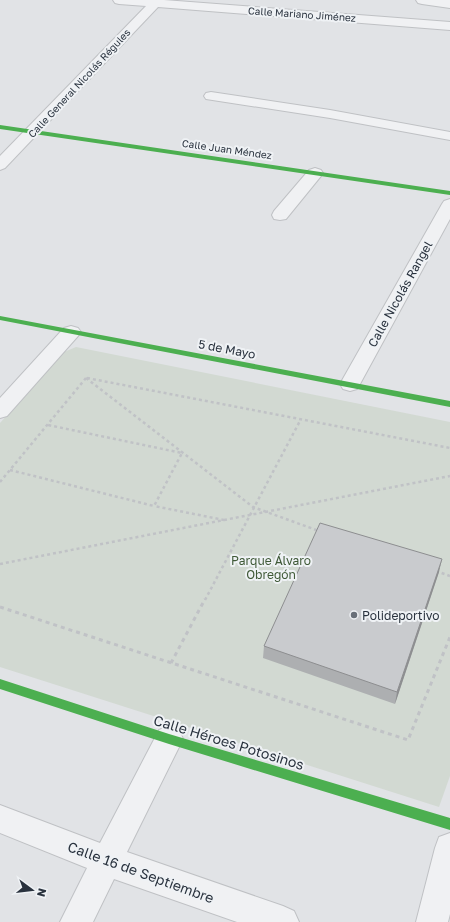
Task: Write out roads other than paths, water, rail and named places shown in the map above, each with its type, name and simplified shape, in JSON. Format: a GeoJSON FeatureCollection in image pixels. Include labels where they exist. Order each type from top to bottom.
{"type":"FeatureCollection","features":[{"type":"Feature","properties":{"kind":"street","name":"Calle Mariano Jiménez"},"geometry":{"type":"LineString","coordinates":[[119,0],[156,1],[450,26]]}},
{"type":"Feature","properties":{"kind":"street"},"geometry":{"type":"LineString","coordinates":[[422,0],[450,4]]}},
{"type":"Feature","properties":{"kind":"street","name":"Calle General Nicolás Régules"},"geometry":{"type":"LineString","coordinates":[[0,165],[156,1]]}},
{"type":"Feature","properties":{"kind":"street"},"geometry":{"type":"LineString","coordinates":[[211,96],[330,114],[450,136]]}},
{"type":"Feature","properties":{"kind":"street","name":"Calle Juan Méndez"},"geometry":{"type":"LineString","coordinates":[[0,127],[450,193]]}},
{"type":"Feature","properties":{"kind":"street"},"geometry":{"type":"LineString","coordinates":[[280,215],[315,173]]}},
{"type":"Feature","properties":{"kind":"street","name":"Calle Nicolás Rangel"},"geometry":{"type":"LineString","coordinates":[[350,384],[450,204]]}},
{"type":"Feature","properties":{"kind":"street","name":"5 de Mayo"},"geometry":{"type":"LineString","coordinates":[[0,318],[450,404]]}},
{"type":"Feature","properties":{"kind":"street"},"geometry":{"type":"LineString","coordinates":[[0,411],[71,332]]}},
{"type":"Feature","properties":{"kind":"street","name":"Calle Héroes Potosinos"},"geometry":{"type":"LineString","coordinates":[[0,684],[170,740],[450,824]]}},
{"type":"Feature","properties":{"kind":"street"},"geometry":{"type":"LineString","coordinates":[[76,922],[170,740]]}},
{"type":"Feature","properties":{"kind":"street","name":"Calle 16 de Septiembre"},"geometry":{"type":"LineString","coordinates":[[0,819],[108,861],[284,922]]}},
{"type":"Feature","properties":{"kind":"street"},"geometry":{"type":"LineString","coordinates":[[432,922],[450,848]]}},
{"type":"Feature","properties":{"kind":"place","name":"Polideportivo"},"geometry":{"type":"Point","coordinates":[354,615]}},
{"type":"Feature","properties":{"kind":"park label","name":"Parque Álvaro Obregón"},"geometry":{"type":"Point","coordinates":[271,567]}}]}
